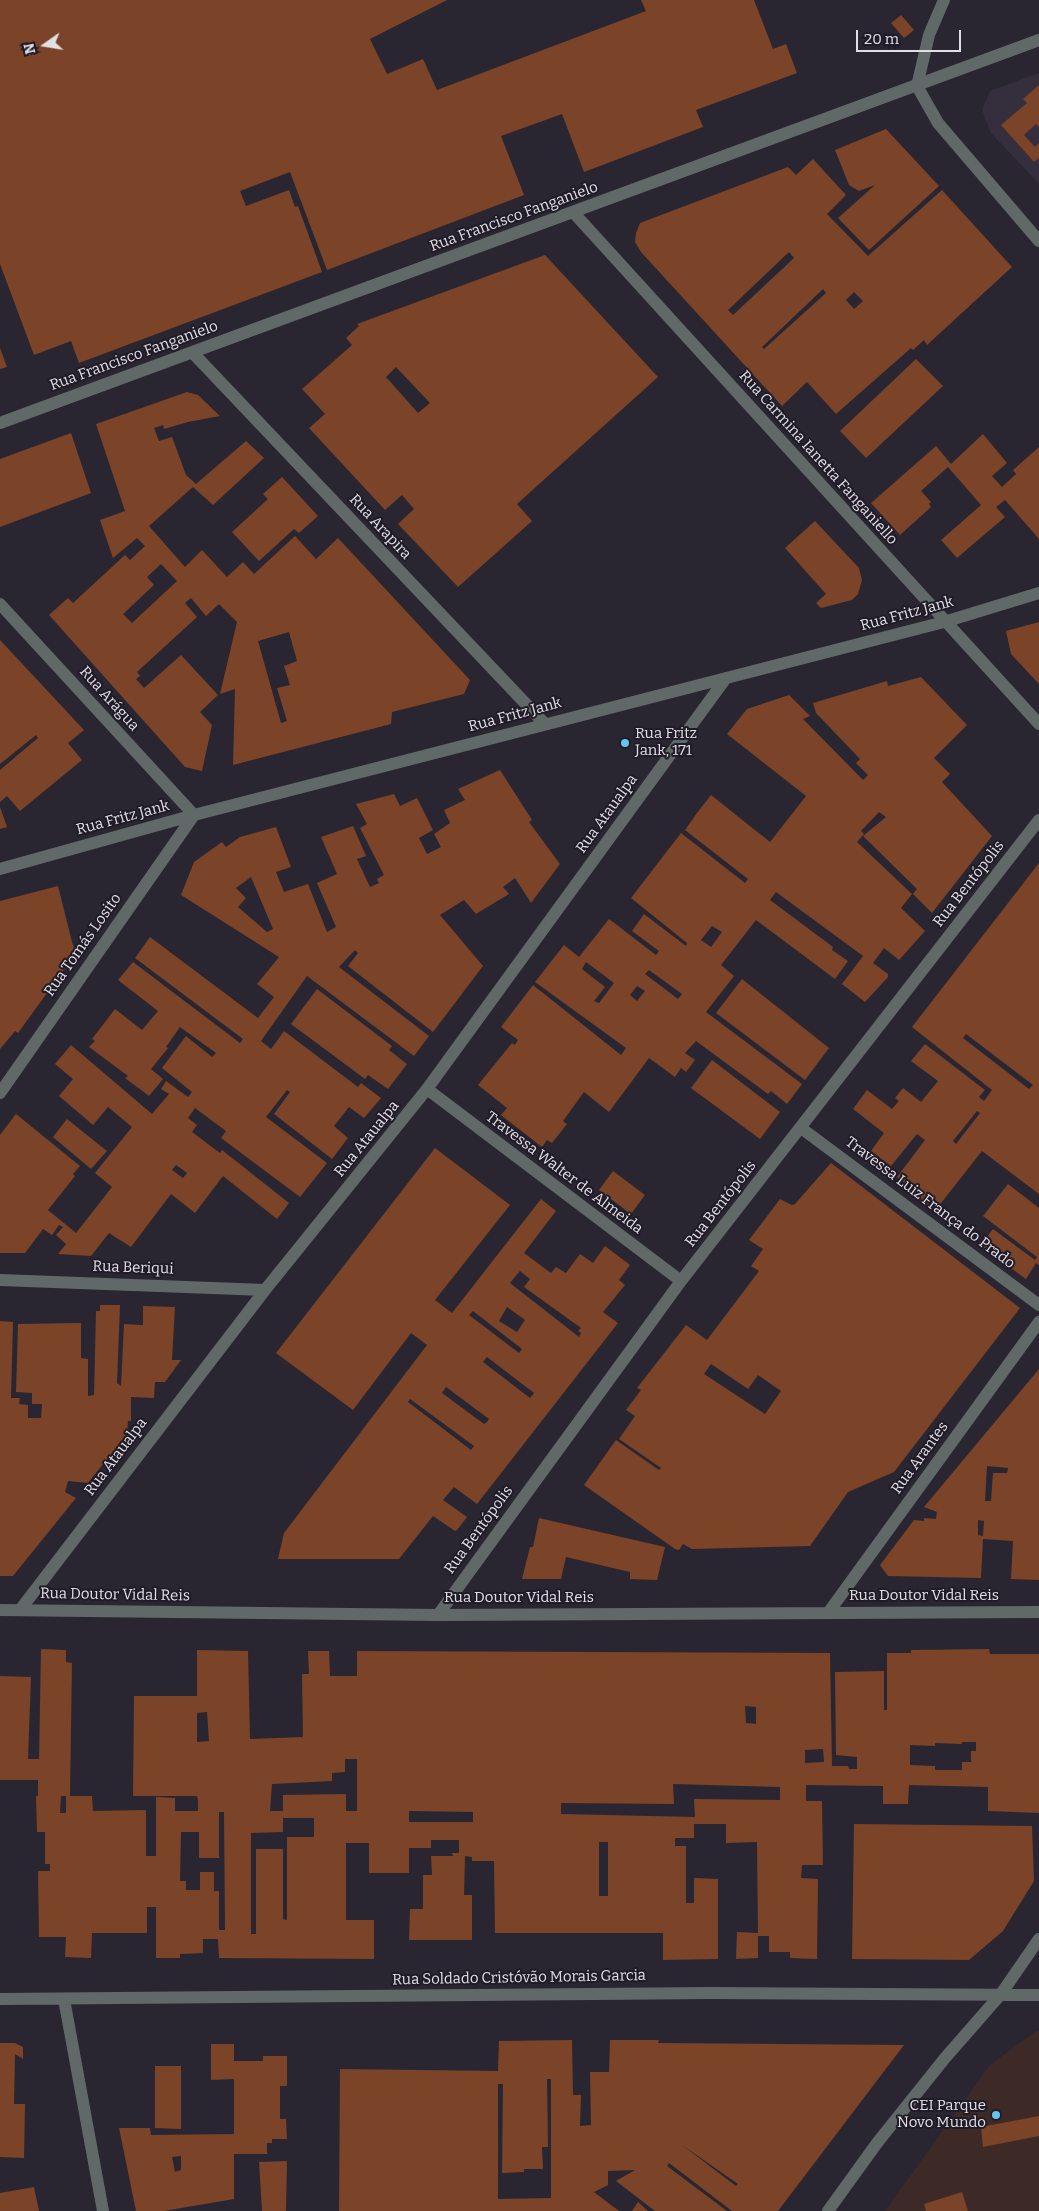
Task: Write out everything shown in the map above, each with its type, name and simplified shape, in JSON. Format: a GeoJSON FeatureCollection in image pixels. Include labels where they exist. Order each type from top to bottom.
{"type":"FeatureCollection","features":[{"type":"Feature","properties":{"kind":"street"},"geometry":{"type":"LineString","coordinates":[[944,0],[929,35],[917,86],[938,123],[1039,241]]}},
{"type":"Feature","properties":{"kind":"street","name":"Rua Francisco Fanganielo"},"geometry":{"type":"LineString","coordinates":[[0,423],[1039,40]]}},
{"type":"Feature","properties":{"kind":"street","name":"Rua Carmina Ianetta Fanganiello"},"geometry":{"type":"LineString","coordinates":[[573,212],[944,622],[1039,724]]}},
{"type":"Feature","properties":{"kind":"street","name":"Rua Arapira"},"geometry":{"type":"LineString","coordinates":[[192,352],[544,724]]}},
{"type":"Feature","properties":{"kind":"street","name":"Rua Fritz Jank"},"geometry":{"type":"LineString","coordinates":[[0,868],[194,815],[944,622],[1039,593]]}},
{"type":"Feature","properties":{"kind":"street","name":"Rua Arágua"},"geometry":{"type":"LineString","coordinates":[[0,604],[194,815]]}},
{"type":"Feature","properties":{"kind":"street","name":"Rua Ataualpa"},"geometry":{"type":"LineString","coordinates":[[20,1610],[265,1290],[427,1090],[726,678]]}},
{"type":"Feature","properties":{"kind":"street","name":"Rua Tomás Losito"},"geometry":{"type":"LineString","coordinates":[[0,1093],[194,815]]}},
{"type":"Feature","properties":{"kind":"street","name":"Rua Bentópolis"},"geometry":{"type":"LineString","coordinates":[[438,1615],[681,1282],[1039,820]]}},
{"type":"Feature","properties":{"kind":"street","name":"Travessa Walter de Almeida"},"geometry":{"type":"LineString","coordinates":[[427,1090],[681,1282]]}},
{"type":"Feature","properties":{"kind":"street","name":"Travessa Luiz França do Prado"},"geometry":{"type":"LineString","coordinates":[[801,1128],[1039,1305]]}},
{"type":"Feature","properties":{"kind":"street","name":"Rua Beriqui"},"geometry":{"type":"LineString","coordinates":[[0,1280],[265,1290]]}},
{"type":"Feature","properties":{"kind":"street","name":"Rua Arantes"},"geometry":{"type":"LineString","coordinates":[[828,1613],[1039,1322]]}},
{"type":"Feature","properties":{"kind":"street","name":"Rua Doutor Vidal Reis"},"geometry":{"type":"LineString","coordinates":[[0,1610],[438,1615],[1039,1612]]}},
{"type":"Feature","properties":{"kind":"street"},"geometry":{"type":"LineString","coordinates":[[828,2211],[921,2089],[1001,1994],[1039,1939]]}},
{"type":"Feature","properties":{"kind":"street","name":"Rua Soldado Cristóvão Morais Garcia"},"geometry":{"type":"LineString","coordinates":[[0,1999],[711,1993],[1039,1995]]}},
{"type":"Feature","properties":{"kind":"street"},"geometry":{"type":"LineString","coordinates":[[64,1999],[103,2211]]}},
{"type":"Feature","properties":{"kind":"shaded area"},"geometry":{"type":"Polygon","coordinates":[[[1039,73],[1039,184],[991,133],[982,110],[990,91],[1039,73]]]}},
{"type":"Feature","properties":{"kind":"shaded area","name":"CEI Parque Novo Mundo"},"geometry":{"type":"Polygon","coordinates":[[[1036,2031],[1039,2031],[1039,2211],[885,2211],[990,2065],[1036,2031]]]}},
{"type":"Feature","properties":{"kind":"building"},"geometry":{"type":"Polygon","coordinates":[[[0,0],[447,0],[370,39],[387,74],[423,59],[437,90],[646,11],[641,0],[754,0],[773,49],[786,44],[797,73],[696,110],[703,127],[584,172],[562,114],[501,136],[524,195],[327,270],[290,172],[240,191],[246,206],[289,190],[295,207],[298,206],[322,272],[79,363],[71,341],[34,355],[0,264],[0,0]]]}},
{"type":"Feature","properties":{"kind":"building"},"geometry":{"type":"Polygon","coordinates":[[[901,15],[914,30],[904,38],[891,23],[901,15]]]}},
{"type":"Feature","properties":{"kind":"building"},"geometry":{"type":"Polygon","coordinates":[[[1039,85],[1039,127],[1036,124],[1024,135],[1035,147],[1039,143],[1039,158],[1034,162],[1001,125],[1027,103],[1023,99],[1039,85]]]}},
{"type":"Feature","properties":{"kind":"building"},"geometry":{"type":"Polygon","coordinates":[[[886,129],[939,186],[869,250],[838,218],[875,185],[859,191],[849,185],[835,150],[886,129]]]}},
{"type":"Feature","properties":{"kind":"building"},"geometry":{"type":"Polygon","coordinates":[[[813,159],[846,195],[827,214],[868,256],[942,190],[1012,267],[927,345],[924,340],[913,350],[911,348],[836,414],[807,382],[782,406],[641,252],[635,242],[640,223],[788,167],[796,175],[813,159]],[[789,252],[728,310],[733,315],[794,258],[789,252]],[[823,289],[762,347],[764,349],[826,293],[823,289]],[[854,292],[846,300],[854,309],[863,301],[854,292]]]}},
{"type":"Feature","properties":{"kind":"building"},"geometry":{"type":"Polygon","coordinates":[[[545,255],[658,377],[517,504],[532,521],[458,587],[398,524],[414,509],[402,495],[385,510],[309,428],[325,414],[302,389],[352,345],[346,338],[359,326],[357,324],[545,255]],[[396,367],[386,377],[418,413],[430,403],[396,367]]]}},
{"type":"Feature","properties":{"kind":"building"},"geometry":{"type":"Polygon","coordinates":[[[0,348],[7,367],[0,369],[0,348]]]}},
{"type":"Feature","properties":{"kind":"building"},"geometry":{"type":"Polygon","coordinates":[[[916,359],[943,386],[866,458],[840,431],[916,359]]]}},
{"type":"Feature","properties":{"kind":"building"},"geometry":{"type":"Polygon","coordinates":[[[187,392],[198,395],[220,416],[164,429],[163,425],[154,428],[159,441],[172,437],[186,475],[196,484],[246,441],[264,458],[213,505],[193,487],[149,526],[185,567],[202,550],[227,577],[243,562],[254,574],[295,536],[316,559],[338,538],[470,680],[464,694],[392,712],[391,724],[233,765],[235,689],[220,694],[237,622],[219,604],[206,616],[191,598],[185,603],[197,617],[137,672],[140,676],[136,679],[144,688],[181,655],[218,695],[200,712],[212,725],[202,771],[185,767],[49,615],[68,598],[73,603],[125,555],[130,560],[145,546],[137,538],[113,558],[100,520],[125,511],[96,424],[187,392]],[[161,564],[147,577],[154,585],[123,614],[132,623],[177,581],[161,564]],[[289,632],[258,641],[281,723],[287,721],[277,688],[290,685],[284,666],[297,661],[289,632]]]}},
{"type":"Feature","properties":{"kind":"building"},"geometry":{"type":"Polygon","coordinates":[[[71,433],[91,493],[0,527],[0,459],[71,433]]]}},
{"type":"Feature","properties":{"kind":"building"},"geometry":{"type":"Polygon","coordinates":[[[983,434],[1007,463],[992,476],[1002,487],[1016,474],[1013,470],[1039,447],[1039,539],[1005,500],[996,507],[1005,517],[957,558],[941,540],[981,505],[948,467],[921,491],[931,502],[929,504],[931,507],[900,535],[871,503],[936,446],[951,464],[983,434]]]}},
{"type":"Feature","properties":{"kind":"building"},"geometry":{"type":"Polygon","coordinates":[[[282,477],[318,516],[299,533],[294,529],[259,561],[232,532],[268,499],[263,494],[282,477]]]}},
{"type":"Feature","properties":{"kind":"building"},"geometry":{"type":"Polygon","coordinates":[[[815,521],[859,568],[862,580],[858,594],[852,600],[821,608],[816,603],[826,594],[785,548],[815,521]]]}},
{"type":"Feature","properties":{"kind":"building"},"geometry":{"type":"Polygon","coordinates":[[[1039,622],[1039,684],[1011,654],[1006,631],[1039,622]]]}},
{"type":"Feature","properties":{"kind":"building"},"geometry":{"type":"Polygon","coordinates":[[[0,640],[84,730],[68,743],[82,760],[20,811],[7,796],[0,802],[0,770],[38,738],[36,735],[0,764],[0,640]]]}},
{"type":"Feature","properties":{"kind":"building"},"geometry":{"type":"Polygon","coordinates":[[[921,677],[967,725],[934,758],[950,774],[942,782],[992,836],[932,913],[913,894],[917,889],[863,836],[886,817],[879,812],[861,831],[864,834],[857,842],[912,894],[901,908],[925,931],[899,960],[884,948],[873,963],[888,974],[888,977],[865,1002],[842,984],[863,956],[776,892],[770,900],[833,947],[832,950],[848,961],[835,979],[756,920],[721,965],[734,976],[706,1012],[802,1084],[787,1104],[771,1091],[768,1094],[696,1041],[685,1053],[695,1060],[686,1072],[681,1068],[675,1077],[649,1058],[609,1112],[584,1092],[563,1121],[567,1124],[552,1143],[547,1140],[542,1147],[501,1115],[507,1108],[478,1085],[512,1043],[515,1045],[518,1040],[501,1027],[533,985],[621,1055],[626,1048],[535,982],[564,945],[579,957],[609,919],[656,955],[659,951],[632,931],[644,914],[686,946],[687,943],[631,898],[681,833],[745,883],[748,879],[685,830],[711,795],[770,842],[806,796],[727,734],[747,709],[789,695],[810,716],[803,719],[863,780],[868,775],[856,763],[860,759],[816,713],[813,703],[887,681],[888,686],[921,677]],[[712,926],[701,940],[711,947],[722,932],[712,926]],[[586,962],[582,969],[605,987],[594,1001],[599,1003],[614,983],[586,962]],[[649,970],[645,974],[678,999],[682,994],[649,970]],[[637,986],[630,995],[637,1001],[645,991],[637,986]]]}},
{"type":"Feature","properties":{"kind":"building"},"geometry":{"type":"Polygon","coordinates":[[[500,770],[532,820],[529,822],[560,864],[531,903],[515,878],[503,887],[509,894],[476,914],[464,900],[440,915],[483,966],[433,1032],[348,966],[358,953],[355,950],[339,967],[429,1036],[414,1056],[307,976],[261,1041],[271,1049],[284,1031],[358,1087],[361,1083],[381,1098],[364,1118],[349,1107],[334,1126],[348,1138],[332,1159],[274,1114],[290,1092],[287,1090],[266,1117],[327,1163],[300,1197],[221,1138],[226,1131],[195,1108],[188,1118],[197,1125],[192,1132],[220,1153],[222,1150],[289,1203],[277,1219],[223,1176],[195,1213],[171,1194],[131,1247],[109,1233],[91,1256],[58,1254],[66,1244],[56,1235],[63,1227],[59,1225],[52,1235],[43,1229],[25,1253],[0,1253],[0,1135],[16,1114],[80,1166],[73,1174],[75,1176],[48,1210],[76,1233],[112,1187],[95,1173],[132,1127],[108,1107],[93,1125],[59,1096],[73,1079],[55,1064],[71,1045],[152,1114],[169,1094],[161,1089],[166,1081],[188,1097],[192,1092],[162,1068],[186,1036],[212,1057],[216,1053],[180,1027],[166,1047],[168,1048],[151,1069],[163,1079],[149,1096],[125,1078],[128,1076],[89,1047],[95,1041],[92,1039],[115,1009],[142,1030],[158,1011],[118,980],[133,962],[240,1043],[243,1039],[135,958],[150,937],[258,1018],[274,997],[257,984],[279,957],[181,895],[194,862],[222,842],[226,847],[240,837],[276,827],[291,867],[276,872],[284,892],[308,884],[327,932],[336,927],[317,883],[337,874],[321,837],[353,826],[366,856],[357,859],[370,887],[379,883],[377,879],[384,875],[360,828],[367,824],[356,804],[394,794],[400,806],[417,798],[433,830],[419,838],[427,854],[441,847],[434,834],[450,823],[444,810],[465,800],[458,789],[500,770]],[[251,877],[236,888],[246,898],[238,907],[267,932],[273,929],[251,877]],[[176,1165],[172,1170],[183,1178],[187,1173],[176,1165]]]}},
{"type":"Feature","properties":{"kind":"building"},"geometry":{"type":"Polygon","coordinates":[[[0,807],[7,827],[0,829],[0,807]]]}},
{"type":"Feature","properties":{"kind":"building"},"geometry":{"type":"Polygon","coordinates":[[[1039,863],[1039,1194],[982,1151],[934,1212],[912,1195],[915,1191],[897,1177],[925,1140],[917,1134],[891,1166],[871,1151],[884,1133],[853,1109],[867,1090],[892,1109],[899,1101],[895,1098],[903,1088],[921,1102],[938,1081],[911,1061],[925,1044],[985,1090],[979,1097],[984,1101],[992,1090],[912,1027],[1039,863]],[[966,1034],[963,1038],[1029,1089],[1033,1085],[966,1034]],[[977,1111],[953,1141],[956,1144],[980,1113],[977,1111]]]}},
{"type":"Feature","properties":{"kind":"building"},"geometry":{"type":"Polygon","coordinates":[[[58,886],[76,953],[18,1033],[15,1031],[0,1049],[0,901],[58,886]]]}},
{"type":"Feature","properties":{"kind":"building"},"geometry":{"type":"Polygon","coordinates":[[[742,979],[829,1048],[805,1080],[716,1013],[742,979]]]}},
{"type":"Feature","properties":{"kind":"building"},"geometry":{"type":"Polygon","coordinates":[[[317,989],[392,1046],[389,1050],[407,1064],[388,1089],[368,1075],[365,1079],[291,1024],[317,989]]]}},
{"type":"Feature","properties":{"kind":"building"},"geometry":{"type":"Polygon","coordinates":[[[712,1060],[780,1112],[760,1139],[691,1088],[712,1060]]]}},
{"type":"Feature","properties":{"kind":"building"},"geometry":{"type":"Polygon","coordinates":[[[67,1119],[107,1151],[91,1169],[53,1137],[67,1119]]]}},
{"type":"Feature","properties":{"kind":"building"},"geometry":{"type":"Polygon","coordinates":[[[435,1148],[510,1205],[435,1300],[452,1313],[541,1199],[556,1211],[524,1253],[551,1273],[556,1267],[566,1273],[580,1254],[593,1263],[605,1246],[630,1265],[619,1280],[625,1285],[603,1312],[618,1323],[477,1504],[454,1487],[443,1500],[467,1517],[457,1530],[455,1531],[433,1516],[399,1559],[278,1559],[284,1533],[427,1345],[411,1333],[353,1410],[276,1353],[435,1148]],[[520,1271],[510,1283],[579,1337],[581,1333],[578,1331],[581,1328],[524,1287],[530,1279],[520,1271]],[[507,1307],[499,1321],[517,1332],[525,1320],[507,1307]],[[473,1311],[469,1315],[519,1353],[522,1349],[473,1311]],[[487,1357],[483,1362],[530,1398],[534,1393],[487,1357]],[[446,1387],[442,1393],[484,1424],[489,1419],[446,1387]],[[410,1399],[408,1402],[471,1450],[474,1446],[410,1399]]]}},
{"type":"Feature","properties":{"kind":"building"},"geometry":{"type":"Polygon","coordinates":[[[831,1163],[1020,1308],[894,1472],[848,1492],[810,1546],[692,1549],[683,1544],[679,1550],[675,1549],[584,1485],[616,1440],[659,1470],[661,1468],[619,1439],[635,1416],[626,1410],[641,1390],[637,1388],[686,1325],[707,1340],[759,1271],[751,1266],[763,1249],[749,1240],[780,1199],[792,1205],[795,1204],[831,1163]],[[711,1364],[704,1374],[765,1414],[781,1391],[758,1375],[748,1389],[711,1364]]]}},
{"type":"Feature","properties":{"kind":"building"},"geometry":{"type":"Polygon","coordinates":[[[613,1171],[645,1195],[631,1214],[599,1190],[613,1171]]]}},
{"type":"Feature","properties":{"kind":"building"},"geometry":{"type":"Polygon","coordinates":[[[1008,1184],[1039,1208],[1039,1265],[1036,1263],[1026,1279],[980,1246],[993,1229],[1035,1260],[1037,1257],[983,1216],[1008,1184]]]}},
{"type":"Feature","properties":{"kind":"building"},"geometry":{"type":"Polygon","coordinates":[[[100,1305],[120,1305],[117,1383],[121,1386],[124,1324],[143,1325],[143,1306],[175,1307],[172,1360],[181,1360],[165,1382],[155,1382],[154,1398],[131,1397],[131,1421],[128,1421],[127,1434],[88,1483],[68,1481],[65,1492],[76,1498],[13,1576],[0,1576],[0,1321],[13,1322],[11,1398],[20,1398],[19,1404],[28,1405],[28,1418],[41,1418],[42,1404],[32,1404],[32,1393],[16,1392],[18,1324],[81,1323],[81,1358],[88,1359],[88,1396],[94,1395],[96,1311],[100,1311],[100,1305]]]}},
{"type":"Feature","properties":{"kind":"building"},"geometry":{"type":"Polygon","coordinates":[[[1039,1369],[1039,1580],[1011,1579],[1013,1541],[983,1539],[981,1578],[888,1576],[880,1565],[914,1520],[924,1521],[924,1518],[936,1519],[937,1512],[924,1507],[1039,1369]],[[987,1466],[985,1501],[991,1501],[993,1473],[1007,1473],[1008,1468],[987,1466]],[[978,1520],[978,1535],[983,1536],[984,1521],[978,1520]]]}},
{"type":"Feature","properties":{"kind":"building"},"geometry":{"type":"Polygon","coordinates":[[[539,1518],[665,1547],[657,1580],[630,1579],[630,1572],[566,1557],[561,1579],[522,1579],[530,1547],[533,1547],[539,1518]]]}},
{"type":"Feature","properties":{"kind":"building"},"geometry":{"type":"Polygon","coordinates":[[[41,1649],[66,1650],[66,1662],[72,1663],[70,1796],[92,1796],[93,1811],[146,1810],[146,1856],[156,1856],[156,1797],[175,1798],[175,1811],[198,1811],[198,1800],[197,1796],[133,1796],[134,1696],[197,1696],[197,1650],[248,1651],[250,1739],[303,1737],[302,1674],[309,1674],[308,1651],[329,1651],[330,1676],[357,1676],[357,1651],[830,1653],[832,1766],[848,1766],[849,1769],[857,1769],[857,1757],[836,1755],[835,1672],[884,1671],[884,1710],[887,1710],[887,1653],[911,1653],[911,1650],[989,1649],[990,1654],[1039,1654],[1039,1813],[988,1811],[988,1787],[909,1785],[908,1804],[883,1804],[883,1786],[806,1785],[806,1801],[822,1801],[823,1865],[802,1865],[801,1878],[818,1879],[817,1959],[790,1958],[790,1952],[769,1952],[769,1936],[758,1936],[758,1958],[736,1959],[737,1932],[758,1933],[757,1842],[726,1843],[726,1824],[694,1824],[694,1838],[675,1838],[675,1846],[686,1846],[686,1903],[694,1903],[694,1878],[718,1879],[718,1959],[663,1960],[663,1933],[495,1933],[494,1861],[472,1861],[472,1857],[465,1856],[464,1895],[472,1895],[472,1940],[409,1940],[410,1909],[423,1909],[423,1875],[432,1875],[431,1856],[453,1856],[452,1853],[459,1853],[459,1840],[431,1840],[431,1848],[409,1848],[409,1873],[369,1873],[369,1843],[346,1843],[346,1920],[374,1920],[374,1959],[219,1958],[218,1939],[203,1939],[203,1953],[180,1954],[180,1958],[156,1958],[156,1907],[147,1907],[147,1933],[92,1933],[91,1958],[65,1957],[66,1937],[39,1937],[38,1871],[50,1871],[50,1864],[45,1864],[45,1832],[37,1832],[36,1796],[38,1796],[38,1780],[0,1780],[0,1676],[31,1677],[28,1759],[39,1759],[41,1649]],[[745,1706],[746,1723],[756,1724],[756,1707],[745,1706]],[[207,1712],[197,1713],[197,1742],[209,1741],[207,1712]],[[962,1742],[962,1744],[935,1743],[935,1746],[910,1745],[910,1765],[935,1766],[935,1770],[962,1770],[962,1762],[971,1762],[971,1751],[976,1751],[976,1742],[962,1742]],[[823,1749],[805,1750],[805,1763],[824,1762],[823,1749]],[[345,1759],[345,1772],[332,1773],[332,1781],[272,1784],[270,1811],[283,1811],[283,1795],[346,1794],[346,1811],[357,1811],[357,1759],[345,1759]],[[673,1784],[674,1804],[561,1803],[561,1814],[695,1817],[694,1799],[780,1800],[780,1787],[673,1784]],[[61,1796],[60,1813],[66,1813],[66,1796],[61,1796]],[[409,1811],[409,1822],[473,1822],[473,1812],[409,1811]],[[219,1812],[219,1858],[199,1858],[199,1832],[181,1832],[180,1881],[186,1881],[186,1890],[200,1890],[200,1872],[214,1872],[214,1891],[219,1891],[219,1930],[225,1930],[224,1812],[219,1812]],[[283,1818],[283,1832],[251,1833],[251,1934],[256,1934],[256,1849],[283,1849],[283,1919],[287,1920],[287,1837],[314,1837],[314,1818],[283,1818]],[[599,1842],[599,1896],[608,1896],[608,1842],[599,1842]]]}},
{"type":"Feature","properties":{"kind":"building"},"geometry":{"type":"Polygon","coordinates":[[[854,1824],[1032,1826],[1034,1881],[1003,1931],[969,1960],[852,1959],[854,1824]]]}},
{"type":"Feature","properties":{"kind":"building"},"geometry":{"type":"Polygon","coordinates":[[[572,2040],[573,2095],[581,2095],[580,2126],[591,2125],[590,2072],[609,2072],[610,2040],[659,2040],[658,2043],[904,2045],[778,2211],[732,2211],[669,2163],[667,2166],[727,2211],[655,2211],[616,2181],[635,2170],[608,2171],[608,2185],[594,2192],[619,2211],[339,2211],[340,2069],[498,2071],[499,2041],[572,2040]],[[547,2079],[548,2147],[542,2147],[543,2169],[524,2169],[524,2172],[502,2173],[503,2084],[498,2084],[498,2199],[551,2198],[551,2079],[547,2079]],[[682,2145],[736,2186],[738,2184],[682,2145]]]}},
{"type":"Feature","properties":{"kind":"building"},"geometry":{"type":"Polygon","coordinates":[[[0,2043],[15,2043],[23,2047],[23,2059],[15,2054],[14,2104],[25,2104],[24,2158],[0,2157],[0,2043]]]}},
{"type":"Feature","properties":{"kind":"building"},"geometry":{"type":"Polygon","coordinates":[[[211,2044],[234,2044],[234,2061],[263,2061],[263,2056],[287,2056],[287,2086],[280,2086],[280,2119],[286,2119],[287,2139],[272,2139],[272,2143],[267,2143],[267,2154],[234,2154],[234,2199],[164,2211],[136,2211],[119,2128],[150,2128],[151,2135],[234,2134],[234,2079],[211,2080],[211,2044]],[[181,2156],[172,2157],[175,2172],[181,2170],[181,2156]]]}},
{"type":"Feature","properties":{"kind":"building"},"geometry":{"type":"Polygon","coordinates":[[[155,2066],[181,2066],[181,2129],[155,2128],[155,2066]]]}},
{"type":"Feature","properties":{"kind":"building"},"geometry":{"type":"Polygon","coordinates":[[[1039,2116],[1039,2136],[983,2147],[981,2127],[1039,2116]]]}},
{"type":"Feature","properties":{"kind":"building"},"geometry":{"type":"Polygon","coordinates":[[[287,2161],[286,2211],[262,2211],[259,2162],[287,2161]]]}},
{"type":"Feature","properties":{"kind":"building"},"geometry":{"type":"Polygon","coordinates":[[[34,2187],[39,2211],[0,2211],[0,2193],[34,2187]]]}},
{"type":"Feature","properties":{"kind":"building"},"geometry":{"type":"Polygon","coordinates":[[[962,2192],[968,2211],[926,2211],[924,2204],[962,2192]]]}},
{"type":"Feature","properties":{"kind":"building"},"geometry":{"type":"Polygon","coordinates":[[[638,2202],[648,2211],[632,2211],[638,2202]]]}},
{"type":"Feature","properties":{"kind":"place","name":"Rua Fritz Jank, 171"},"geometry":{"type":"Point","coordinates":[625,743]}},
{"type":"Feature","properties":{"kind":"place","name":"CEI Parque Novo Mundo"},"geometry":{"type":"Point","coordinates":[996,2115]}}]}
